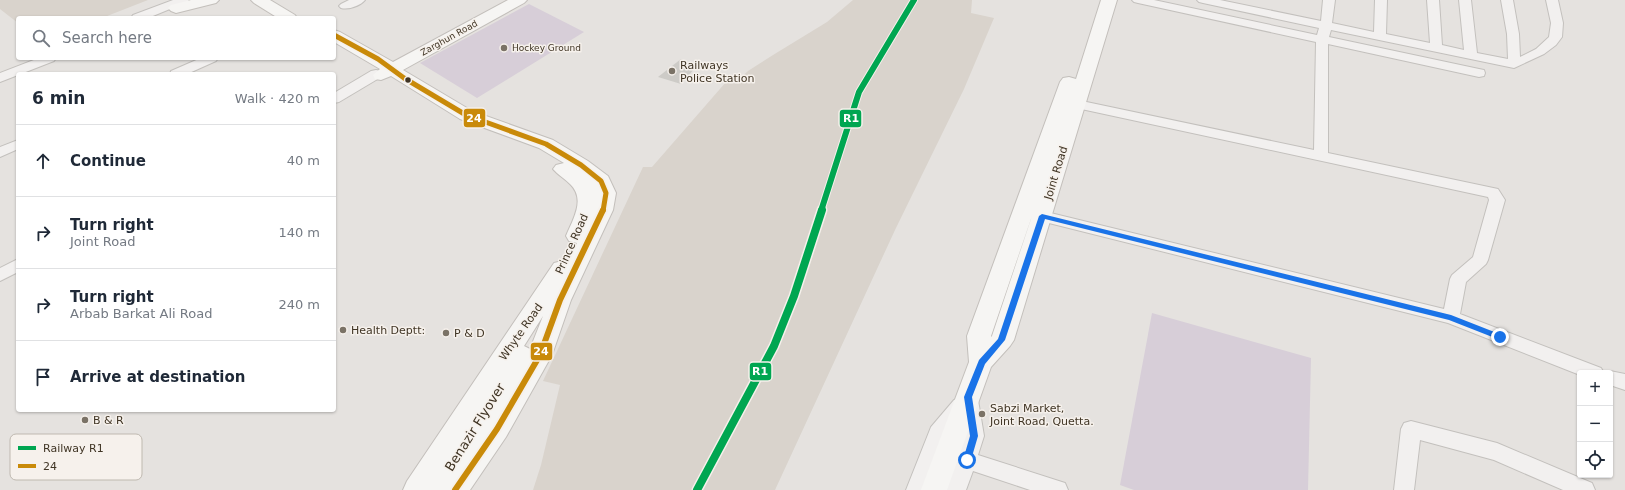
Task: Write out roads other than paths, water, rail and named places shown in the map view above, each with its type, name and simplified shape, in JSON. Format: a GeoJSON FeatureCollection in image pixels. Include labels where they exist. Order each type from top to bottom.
{"type":"FeatureCollection","features":[{"type":"Feature","properties":{"kind":"main road"},"geometry":{"type":"LineString","coordinates":[[180,4],[211,0]]}},
{"type":"Feature","properties":{"kind":"main road"},"geometry":{"type":"LineString","coordinates":[[254,0],[260,0],[286,16]]}},
{"type":"Feature","properties":{"kind":"main road","name":"Zarghun Road"},"geometry":{"type":"LineString","coordinates":[[376,69],[497,0]]}},
{"type":"Feature","properties":{"kind":"main road","name":"Zarghun Road"},"geometry":{"type":"LineString","coordinates":[[376,69],[519,0]]}},
{"type":"Feature","properties":{"kind":"main road","name":"Joint Road"},"geometry":{"type":"LineString","coordinates":[[981,362],[979,336],[1063,100],[1095,0]]}},
{"type":"Feature","properties":{"kind":"main road","name":"Joint Road"},"geometry":{"type":"LineString","coordinates":[[934,490],[981,362],[1002,340],[1109,0]]}},
{"type":"Feature","properties":{"kind":"main road"},"geometry":{"type":"LineString","coordinates":[[279,1],[303,16]]}},
{"type":"Feature","properties":{"kind":"main road","name":"Prince Road"},"geometry":{"type":"LineString","coordinates":[[336,38],[376,69]]}},
{"type":"Feature","properties":{"kind":"main road","name":"Prince Road"},"geometry":{"type":"LineString","coordinates":[[336,47],[376,69],[457,121],[536,153],[566,171],[584,185],[589,196],[587,210],[562,269],[552,300]]}},
{"type":"Feature","properties":{"kind":"main road","name":"Whyte Road"},"geometry":{"type":"LineString","coordinates":[[515,363],[552,300]]}},
{"type":"Feature","properties":{"kind":"main road","name":"Whyte Road"},"geometry":{"type":"LineString","coordinates":[[416,490],[494,370],[552,300]]}},
{"type":"Feature","properties":{"kind":"main road","name":"Whyte Road"},"geometry":{"type":"LineString","coordinates":[[455,490],[497,429],[540,355],[552,300]]}},
{"type":"Feature","properties":{"kind":"main road","name":"Benazir Flyover"},"geometry":{"type":"LineString","coordinates":[[435,490],[488,410],[515,363]]}},
{"type":"Feature","properties":{"kind":"street"},"geometry":{"type":"LineString","coordinates":[[143,16],[196,0]]}},
{"type":"Feature","properties":{"kind":"street"},"geometry":{"type":"LineString","coordinates":[[345,6],[359,0]]}},
{"type":"Feature","properties":{"kind":"street"},"geometry":{"type":"LineString","coordinates":[[1138,0],[1479,73]]}},
{"type":"Feature","properties":{"kind":"street"},"geometry":{"type":"LineString","coordinates":[[1203,0],[1219,2],[1326,26],[1514,64],[1529,59],[1550,44],[1557,32],[1555,9],[1552,0]]}},
{"type":"Feature","properties":{"kind":"street"},"geometry":{"type":"LineString","coordinates":[[1273,14],[1276,0]]}},
{"type":"Feature","properties":{"kind":"street"},"geometry":{"type":"LineString","coordinates":[[1321,156],[1322,39],[1326,26],[1329,0]]}},
{"type":"Feature","properties":{"kind":"street"},"geometry":{"type":"LineString","coordinates":[[1380,36],[1382,0]]}},
{"type":"Feature","properties":{"kind":"street"},"geometry":{"type":"LineString","coordinates":[[1433,0],[1436,48]]}},
{"type":"Feature","properties":{"kind":"street"},"geometry":{"type":"LineString","coordinates":[[1465,0],[1471,55]]}},
{"type":"Feature","properties":{"kind":"street"},"geometry":{"type":"LineString","coordinates":[[1507,0],[1513,34],[1514,64]]}},
{"type":"Feature","properties":{"kind":"street"},"geometry":{"type":"LineString","coordinates":[[155,16],[180,4]]}},
{"type":"Feature","properties":{"kind":"street"},"geometry":{"type":"LineString","coordinates":[[0,72],[29,60]]}},
{"type":"Feature","properties":{"kind":"street"},"geometry":{"type":"LineString","coordinates":[[0,78],[45,60]]}},
{"type":"Feature","properties":{"kind":"street"},"geometry":{"type":"LineString","coordinates":[[180,72],[208,60]]}},
{"type":"Feature","properties":{"kind":"street","name":"Zarghun Road"},"geometry":{"type":"LineString","coordinates":[[336,86],[376,69]]}},
{"type":"Feature","properties":{"kind":"street","name":"Zarghun Road"},"geometry":{"type":"LineString","coordinates":[[336,98],[376,69]]}},
{"type":"Feature","properties":{"kind":"street"},"geometry":{"type":"LineString","coordinates":[[1077,104],[1493,193],[1497,200],[1480,260],[1458,279],[1451,318]]}},
{"type":"Feature","properties":{"kind":"street"},"geometry":{"type":"LineString","coordinates":[[0,152],[16,145]]}},
{"type":"Feature","properties":{"kind":"street"},"geometry":{"type":"LineString","coordinates":[[1023,211],[1451,318],[1586,370]]}},
{"type":"Feature","properties":{"kind":"street"},"geometry":{"type":"LineString","coordinates":[[0,264],[16,256]]}},
{"type":"Feature","properties":{"kind":"street"},"geometry":{"type":"LineString","coordinates":[[0,275],[16,266]]}},
{"type":"Feature","properties":{"kind":"street"},"geometry":{"type":"LineString","coordinates":[[1613,379],[1625,382]]}},
{"type":"Feature","properties":{"kind":"street"},"geometry":{"type":"LineString","coordinates":[[956,490],[974,436],[968,397]]}},
{"type":"Feature","properties":{"kind":"street"},"geometry":{"type":"LineString","coordinates":[[916,490],[938,432],[968,397]]}},
{"type":"Feature","properties":{"kind":"street"},"geometry":{"type":"LineString","coordinates":[[1404,490],[1411,429],[1497,452],[1585,490]]}},
{"type":"Feature","properties":{"kind":"street"},"geometry":{"type":"LineString","coordinates":[[967,460],[1058,490]]}},
{"type":"Feature","properties":{"kind":"rail line","name":"R1"},"geometry":{"type":"LineString","coordinates":[[697,490],[774,346],[794,296],[859,92],[914,0]]}},
{"type":"Feature","properties":{"kind":"place","name":"Hockey Ground"},"geometry":{"type":"Point","coordinates":[504,48]}},
{"type":"Feature","properties":{"kind":"place","name":"Railways Police Station"},"geometry":{"type":"Point","coordinates":[672,71]}},
{"type":"Feature","properties":{"kind":"place","name":"Health Deptt:"},"geometry":{"type":"Point","coordinates":[343,330]}},
{"type":"Feature","properties":{"kind":"place","name":"P & D"},"geometry":{"type":"Point","coordinates":[446,333]}},
{"type":"Feature","properties":{"kind":"place","name":"Sabzi Market, Joint Road, Quetta."},"geometry":{"type":"Point","coordinates":[982,414]}},
{"type":"Feature","properties":{"kind":"place","name":"B & R"},"geometry":{"type":"Point","coordinates":[85,420]}}]}
